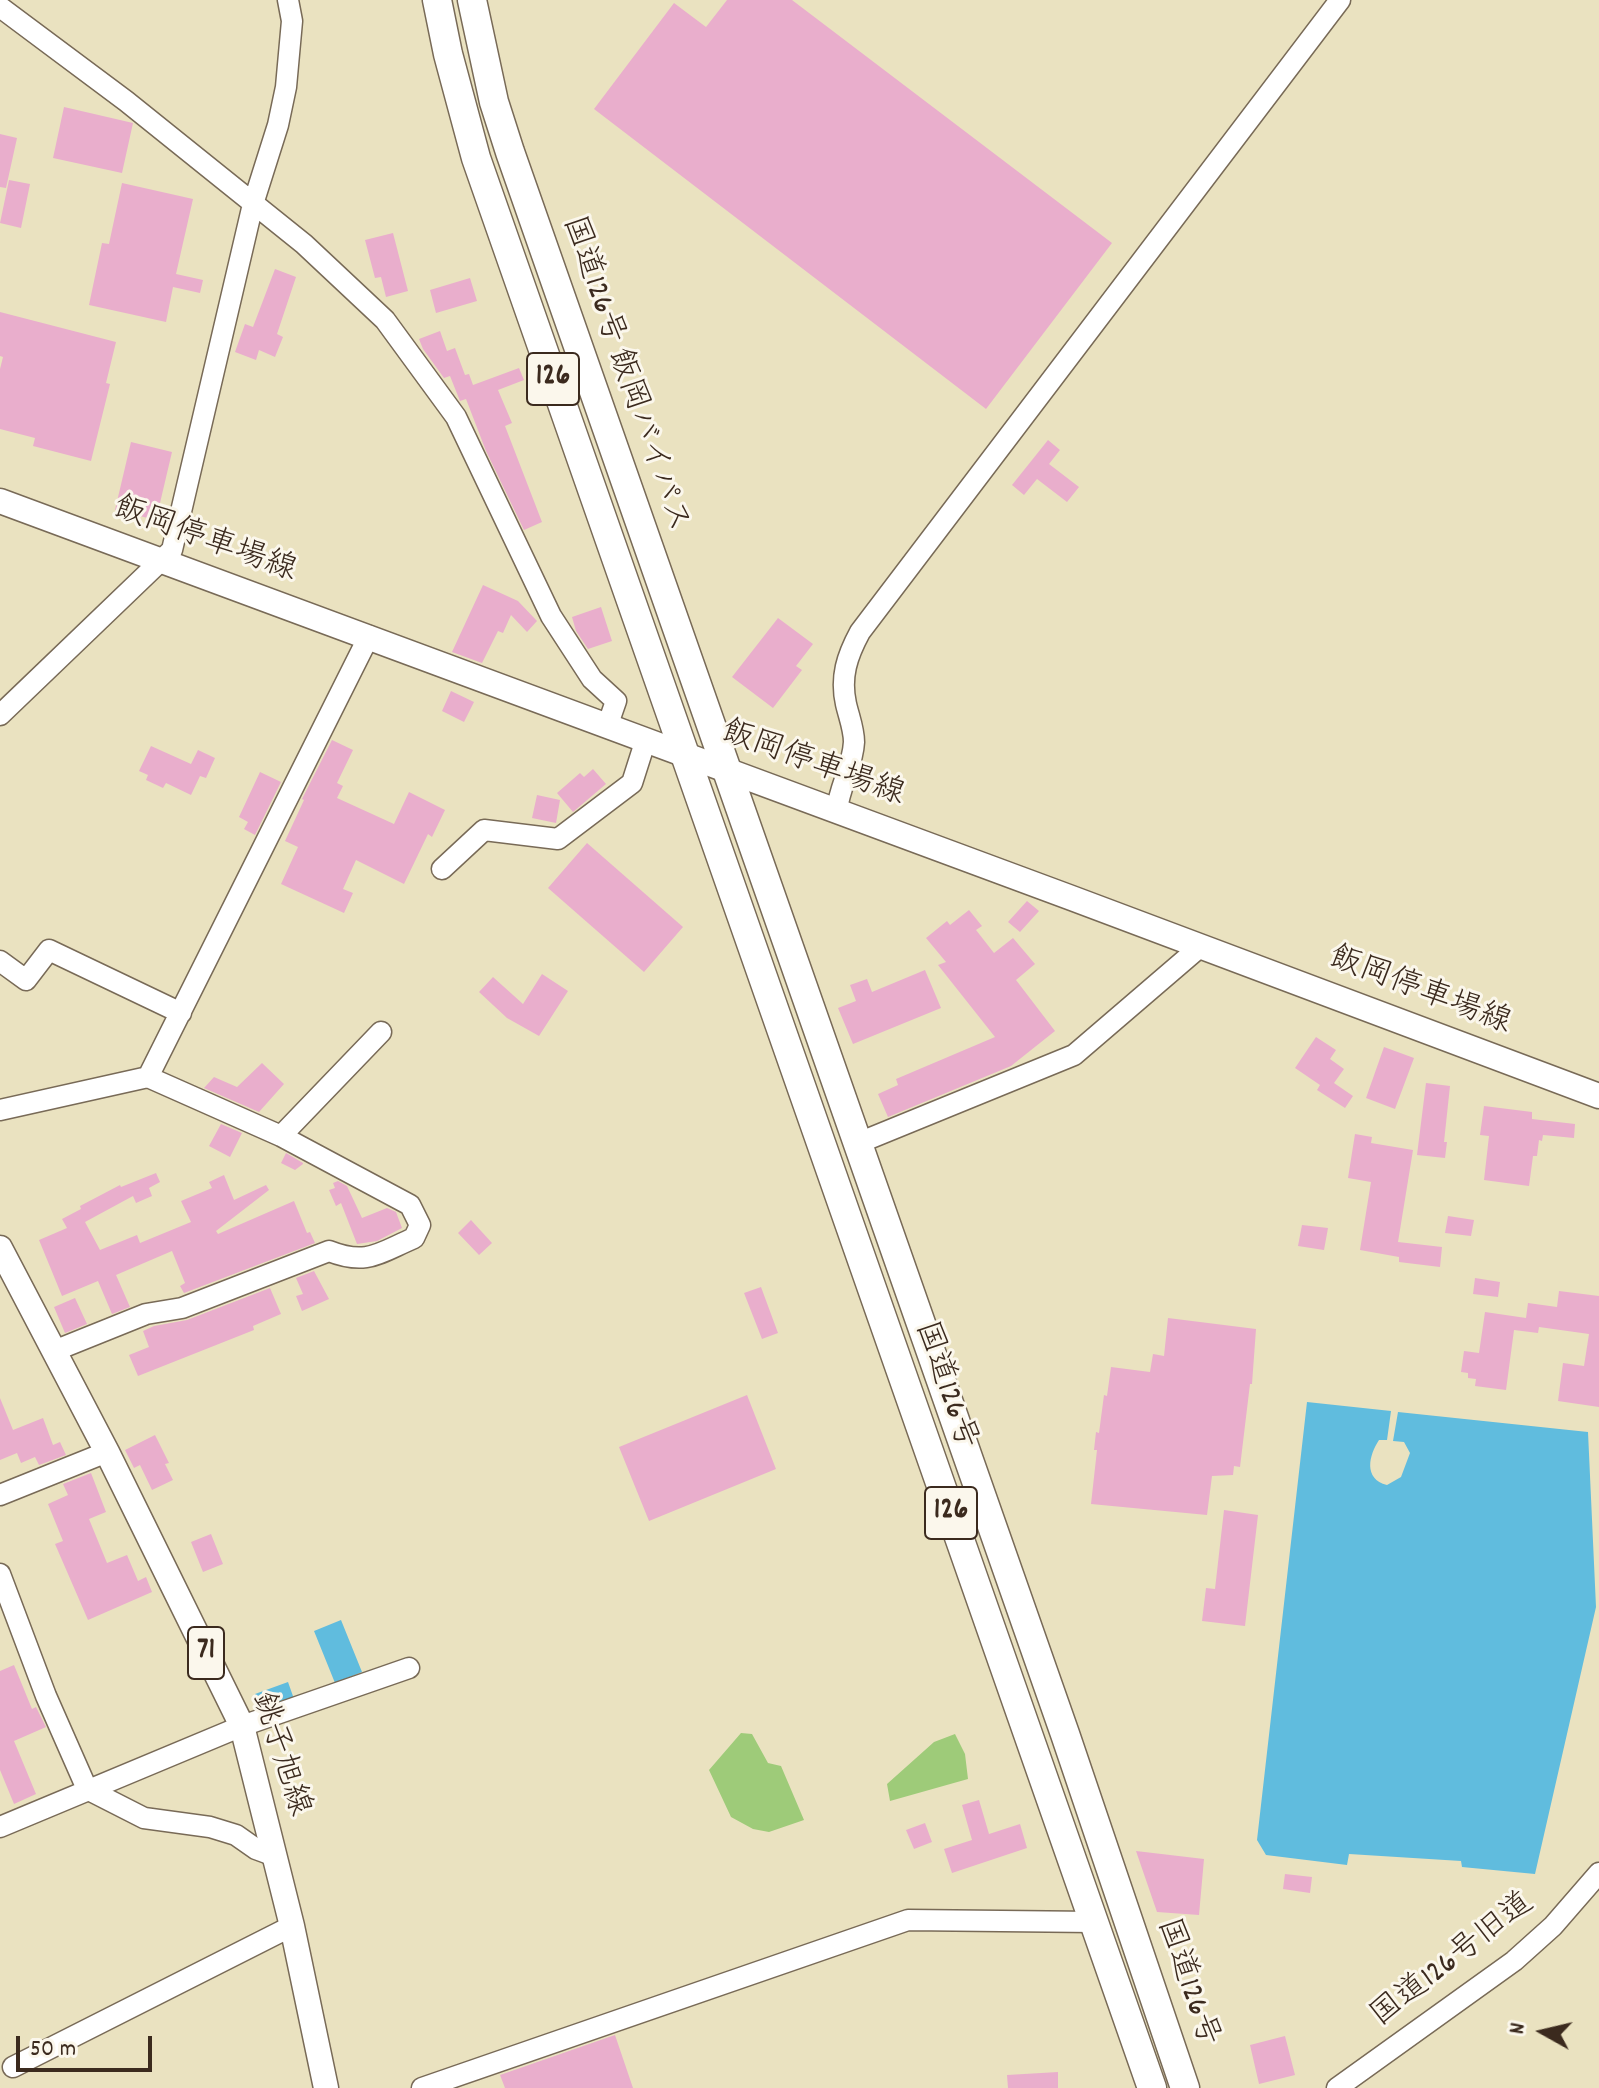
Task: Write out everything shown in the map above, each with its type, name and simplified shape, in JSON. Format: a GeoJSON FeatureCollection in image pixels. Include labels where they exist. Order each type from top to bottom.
{"type":"FeatureCollection","features":[{"type":"Feature","properties":{"kind":"highway","name":"国道126号 飯岡バイパス"},"geometry":{"type":"LineString","coordinates":[[437,0],[476,158],[685,753]]}},
{"type":"Feature","properties":{"kind":"highway","name":"国道126号 飯岡バイパス"},"geometry":{"type":"LineString","coordinates":[[472,0],[490,88],[510,152],[725,767]]}},
{"type":"Feature","properties":{"kind":"highway","name":"国道126号"},"geometry":{"type":"LineString","coordinates":[[685,753],[1152,2088]]}},
{"type":"Feature","properties":{"kind":"highway","name":"国道126号"},"geometry":{"type":"LineString","coordinates":[[725,767],[1077,1770],[1185,2088]]}},
{"type":"Feature","properties":{"kind":"main road","name":"飯岡停車場線"},"geometry":{"type":"LineString","coordinates":[[0,501],[725,767],[1599,1096]]}},
{"type":"Feature","properties":{"kind":"main road","name":"銚子旭線"},"geometry":{"type":"LineString","coordinates":[[0,1248],[107,1452],[242,1726],[292,1926],[326,2088]]}},
{"type":"Feature","properties":{"kind":"street"},"geometry":{"type":"LineString","coordinates":[[0,715],[172,550],[253,204],[286,87],[292,21],[288,0]]}},
{"type":"Feature","properties":{"kind":"street"},"geometry":{"type":"LineString","coordinates":[[837,809],[854,739],[843,689],[844,673],[848,655],[860,632],[1340,0]]}},
{"type":"Feature","properties":{"kind":"street"},"geometry":{"type":"LineString","coordinates":[[0,7],[126,101],[304,244],[385,320],[456,417],[551,616],[592,679],[616,701],[608,724]]}},
{"type":"Feature","properties":{"kind":"street"},"geometry":{"type":"LineString","coordinates":[[148,1077],[369,636]]}},
{"type":"Feature","properties":{"kind":"street"},"geometry":{"type":"LineString","coordinates":[[442,869],[484,830],[558,839],[632,783],[646,739]]}},
{"type":"Feature","properties":{"kind":"street"},"geometry":{"type":"LineString","coordinates":[[856,1144],[1074,1055],[1201,946]]}},
{"type":"Feature","properties":{"kind":"street"},"geometry":{"type":"LineString","coordinates":[[0,961],[26,980],[49,950],[181,1013]]}},
{"type":"Feature","properties":{"kind":"street"},"geometry":{"type":"LineString","coordinates":[[281,1136],[381,1032]]}},
{"type":"Feature","properties":{"kind":"street"},"geometry":{"type":"LineString","coordinates":[[0,1110],[148,1077],[281,1136],[410,1205],[420,1225],[414,1238],[366,1259],[348,1258],[329,1251],[182,1308],[146,1314],[54,1351]]}},
{"type":"Feature","properties":{"kind":"street"},"geometry":{"type":"LineString","coordinates":[[0,1495],[107,1452]]}},
{"type":"Feature","properties":{"kind":"street"},"geometry":{"type":"LineString","coordinates":[[0,1574],[46,1696],[87,1789],[144,1818],[210,1827],[236,1835],[256,1849],[275,1856]]}},
{"type":"Feature","properties":{"kind":"street"},"geometry":{"type":"LineString","coordinates":[[0,1827],[242,1726],[409,1668]]}},
{"type":"Feature","properties":{"kind":"street","name":"国道126号旧道"},"geometry":{"type":"LineString","coordinates":[[1337,2088],[1514,1961],[1553,1926],[1599,1873]]}},
{"type":"Feature","properties":{"kind":"street"},"geometry":{"type":"LineString","coordinates":[[422,2088],[908,1920],[1094,1922]]}},
{"type":"Feature","properties":{"kind":"street"},"geometry":{"type":"LineString","coordinates":[[13,2067],[292,1926]]}},
{"type":"Feature","properties":{"kind":"green space"},"geometry":{"type":"Polygon","coordinates":[[[741,1733],[752,1734],[768,1763],[781,1766],[804,1820],[769,1832],[753,1829],[731,1817],[709,1770],[741,1733]]]}},
{"type":"Feature","properties":{"kind":"green space"},"geometry":{"type":"Polygon","coordinates":[[[955,1734],[965,1754],[968,1779],[890,1801],[887,1784],[934,1742],[955,1734]]]}},
{"type":"Feature","properties":{"kind":"water"},"geometry":{"type":"Polygon","coordinates":[[[1307,1402],[1391,1411],[1387,1440],[1379,1440],[1370,1466],[1374,1478],[1387,1485],[1401,1477],[1410,1453],[1404,1442],[1393,1441],[1398,1412],[1588,1432],[1596,1607],[1535,1874],[1462,1867],[1461,1861],[1349,1854],[1347,1865],[1266,1855],[1257,1840],[1307,1402]]]}},
{"type":"Feature","properties":{"kind":"water"},"geometry":{"type":"Polygon","coordinates":[[[341,1620],[362,1672],[335,1683],[314,1631],[341,1620]]]}},
{"type":"Feature","properties":{"kind":"water"},"geometry":{"type":"Polygon","coordinates":[[[288,1682],[294,1699],[261,1711],[255,1694],[288,1682]]]}},
{"type":"Feature","properties":{"kind":"building"},"geometry":{"type":"Polygon","coordinates":[[[727,0],[792,0],[1112,243],[986,409],[594,109],[674,3],[706,27],[727,0]]]}},
{"type":"Feature","properties":{"kind":"building"},"geometry":{"type":"Polygon","coordinates":[[[64,107],[133,123],[122,173],[53,158],[64,107]]]}},
{"type":"Feature","properties":{"kind":"building"},"geometry":{"type":"Polygon","coordinates":[[[0,134],[17,138],[6,188],[0,187],[0,134]]]}},
{"type":"Feature","properties":{"kind":"building"},"geometry":{"type":"Polygon","coordinates":[[[9,180],[30,184],[21,228],[0,223],[9,180]]]}},
{"type":"Feature","properties":{"kind":"building"},"geometry":{"type":"Polygon","coordinates":[[[122,183],[193,199],[176,274],[203,280],[200,293],[173,287],[166,322],[89,305],[102,243],[109,244],[122,183]]]}},
{"type":"Feature","properties":{"kind":"building"},"geometry":{"type":"Polygon","coordinates":[[[393,233],[408,291],[386,297],[381,277],[375,278],[365,240],[393,233]]]}},
{"type":"Feature","properties":{"kind":"building"},"geometry":{"type":"Polygon","coordinates":[[[275,269],[296,277],[277,334],[283,337],[275,357],[259,350],[256,360],[235,352],[245,324],[253,327],[275,269]]]}},
{"type":"Feature","properties":{"kind":"building"},"geometry":{"type":"Polygon","coordinates":[[[470,278],[477,301],[436,313],[430,290],[470,278]]]}},
{"type":"Feature","properties":{"kind":"building"},"geometry":{"type":"Polygon","coordinates":[[[0,312],[116,342],[106,383],[110,384],[91,461],[33,446],[35,438],[0,429],[0,369],[3,357],[0,356],[0,312]]]}},
{"type":"Feature","properties":{"kind":"building"},"geometry":{"type":"Polygon","coordinates":[[[440,331],[447,351],[455,348],[465,375],[469,374],[473,385],[519,368],[524,380],[498,390],[512,423],[505,426],[542,522],[524,530],[486,451],[466,399],[460,401],[450,376],[444,378],[423,349],[419,339],[440,331]]]}},
{"type":"Feature","properties":{"kind":"building"},"geometry":{"type":"Polygon","coordinates":[[[1048,440],[1060,450],[1049,464],[1079,487],[1067,502],[1037,479],[1024,495],[1012,485],[1048,440]]]}},
{"type":"Feature","properties":{"kind":"building"},"geometry":{"type":"Polygon","coordinates":[[[131,442],[172,452],[156,520],[115,510],[131,442]]]}},
{"type":"Feature","properties":{"kind":"building"},"geometry":{"type":"Polygon","coordinates":[[[483,585],[518,601],[537,621],[527,632],[511,615],[503,633],[498,631],[482,663],[452,652],[483,585]]]}},
{"type":"Feature","properties":{"kind":"building"},"geometry":{"type":"Polygon","coordinates":[[[601,607],[612,641],[588,649],[576,631],[572,617],[601,607]]]}},
{"type":"Feature","properties":{"kind":"building"},"geometry":{"type":"Polygon","coordinates":[[[778,618],[813,644],[796,666],[802,670],[773,708],[732,677],[778,618]]]}},
{"type":"Feature","properties":{"kind":"building"},"geometry":{"type":"Polygon","coordinates":[[[451,691],[474,702],[464,722],[442,711],[451,691]]]}},
{"type":"Feature","properties":{"kind":"building"},"geometry":{"type":"Polygon","coordinates":[[[332,740],[353,750],[337,783],[343,786],[337,798],[394,824],[409,792],[445,810],[432,837],[428,834],[404,884],[356,860],[343,889],[353,893],[344,913],[281,884],[298,847],[285,841],[332,740]]]}},
{"type":"Feature","properties":{"kind":"building"},"geometry":{"type":"Polygon","coordinates":[[[151,746],[191,764],[198,750],[215,758],[206,778],[200,776],[191,795],[166,783],[163,788],[146,780],[148,775],[139,771],[151,746]]]}},
{"type":"Feature","properties":{"kind":"building"},"geometry":{"type":"Polygon","coordinates":[[[593,769],[606,784],[573,812],[557,793],[580,773],[584,777],[593,769]]]}},
{"type":"Feature","properties":{"kind":"building"},"geometry":{"type":"Polygon","coordinates":[[[260,772],[281,782],[255,835],[244,829],[248,822],[239,817],[260,772]]]}},
{"type":"Feature","properties":{"kind":"building"},"geometry":{"type":"Polygon","coordinates":[[[537,795],[560,800],[556,823],[532,818],[537,795]]]}},
{"type":"Feature","properties":{"kind":"building"},"geometry":{"type":"Polygon","coordinates":[[[587,843],[683,927],[644,972],[548,888],[587,843]]]}},
{"type":"Feature","properties":{"kind":"building"},"geometry":{"type":"Polygon","coordinates":[[[1027,901],[1039,911],[1020,932],[1008,922],[1027,901]]]}},
{"type":"Feature","properties":{"kind":"building"},"geometry":{"type":"Polygon","coordinates":[[[969,910],[982,926],[976,930],[994,953],[1013,938],[1035,964],[1016,980],[1055,1031],[1011,1066],[888,1117],[878,1094],[898,1085],[896,1079],[995,1037],[938,965],[946,962],[926,938],[947,921],[950,925],[969,910]]]}},
{"type":"Feature","properties":{"kind":"building"},"geometry":{"type":"Polygon","coordinates":[[[925,970],[941,1008],[853,1044],[838,1008],[856,1001],[850,985],[867,979],[872,992],[925,970]]]}},
{"type":"Feature","properties":{"kind":"building"},"geometry":{"type":"Polygon","coordinates":[[[542,974],[568,991],[539,1036],[507,1018],[479,992],[493,977],[523,1004],[542,974]]]}},
{"type":"Feature","properties":{"kind":"building"},"geometry":{"type":"Polygon","coordinates":[[[1316,1037],[1336,1050],[1330,1059],[1344,1069],[1334,1083],[1353,1096],[1345,1108],[1317,1090],[1320,1085],[1295,1068],[1316,1037]]]}},
{"type":"Feature","properties":{"kind":"building"},"geometry":{"type":"Polygon","coordinates":[[[1384,1047],[1414,1058],[1395,1109],[1366,1098],[1384,1047]]]}},
{"type":"Feature","properties":{"kind":"building"},"geometry":{"type":"Polygon","coordinates":[[[262,1063],[284,1084],[259,1112],[204,1088],[214,1077],[237,1087],[262,1063]]]}},
{"type":"Feature","properties":{"kind":"building"},"geometry":{"type":"Polygon","coordinates":[[[1426,1083],[1450,1086],[1445,1158],[1417,1155],[1426,1083]]]}},
{"type":"Feature","properties":{"kind":"building"},"geometry":{"type":"Polygon","coordinates":[[[1484,1106],[1532,1112],[1532,1119],[1575,1124],[1574,1138],[1543,1135],[1542,1141],[1539,1140],[1537,1156],[1533,1156],[1529,1186],[1484,1180],[1489,1136],[1480,1135],[1484,1106]]]}},
{"type":"Feature","properties":{"kind":"building"},"geometry":{"type":"Polygon","coordinates":[[[221,1124],[242,1133],[230,1157],[209,1146],[221,1124]]]}},
{"type":"Feature","properties":{"kind":"building"},"geometry":{"type":"Polygon","coordinates":[[[1355,1134],[1372,1137],[1371,1143],[1413,1150],[1398,1242],[1442,1247],[1440,1267],[1399,1262],[1399,1257],[1360,1250],[1371,1182],[1348,1178],[1355,1134]]]}},
{"type":"Feature","properties":{"kind":"building"},"geometry":{"type":"Polygon","coordinates":[[[286,1153],[303,1164],[295,1170],[281,1163],[286,1153]]]}},
{"type":"Feature","properties":{"kind":"building"},"geometry":{"type":"Polygon","coordinates":[[[156,1173],[160,1182],[149,1188],[152,1196],[136,1203],[133,1196],[85,1222],[100,1250],[137,1235],[140,1243],[191,1222],[181,1201],[212,1188],[209,1182],[224,1175],[234,1200],[266,1185],[269,1190],[216,1231],[218,1234],[294,1201],[307,1233],[310,1232],[315,1243],[184,1293],[180,1286],[185,1283],[172,1251],[116,1275],[130,1307],[112,1314],[98,1281],[62,1296],[39,1240],[67,1228],[62,1219],[81,1209],[80,1206],[120,1185],[156,1173]]]}},
{"type":"Feature","properties":{"kind":"building"},"geometry":{"type":"Polygon","coordinates":[[[338,1181],[347,1186],[362,1218],[387,1208],[396,1212],[402,1228],[377,1241],[357,1244],[341,1203],[336,1206],[329,1190],[335,1188],[333,1183],[338,1181]]]}},
{"type":"Feature","properties":{"kind":"building"},"geometry":{"type":"Polygon","coordinates":[[[1448,1216],[1474,1220],[1471,1236],[1445,1233],[1448,1216]]]}},
{"type":"Feature","properties":{"kind":"building"},"geometry":{"type":"Polygon","coordinates":[[[471,1220],[492,1243],[479,1255],[458,1233],[471,1220]]]}},
{"type":"Feature","properties":{"kind":"building"},"geometry":{"type":"Polygon","coordinates":[[[1302,1225],[1328,1228],[1324,1250],[1298,1246],[1302,1225]]]}},
{"type":"Feature","properties":{"kind":"building"},"geometry":{"type":"Polygon","coordinates":[[[314,1271],[329,1299],[302,1311],[296,1296],[303,1294],[296,1278],[314,1271]]]}},
{"type":"Feature","properties":{"kind":"building"},"geometry":{"type":"Polygon","coordinates":[[[1475,1278],[1500,1282],[1498,1297],[1473,1294],[1475,1278]]]}},
{"type":"Feature","properties":{"kind":"building"},"geometry":{"type":"Polygon","coordinates":[[[761,1287],[778,1333],[762,1339],[744,1293],[761,1287]]]}},
{"type":"Feature","properties":{"kind":"building"},"geometry":{"type":"Polygon","coordinates":[[[270,1288],[281,1314],[253,1326],[254,1330],[138,1376],[129,1355],[149,1347],[143,1331],[187,1320],[270,1288]]]}},
{"type":"Feature","properties":{"kind":"building"},"geometry":{"type":"Polygon","coordinates":[[[1559,1291],[1599,1296],[1599,1407],[1558,1401],[1563,1363],[1584,1366],[1589,1334],[1539,1327],[1538,1333],[1514,1330],[1506,1390],[1475,1386],[1476,1379],[1468,1378],[1468,1373],[1461,1372],[1464,1351],[1479,1353],[1485,1312],[1526,1318],[1528,1303],[1557,1307],[1559,1291]]]}},
{"type":"Feature","properties":{"kind":"building"},"geometry":{"type":"Polygon","coordinates":[[[75,1298],[87,1324],[65,1333],[54,1307],[75,1298]]]}},
{"type":"Feature","properties":{"kind":"building"},"geometry":{"type":"Polygon","coordinates":[[[1168,1318],[1256,1329],[1240,1467],[1234,1466],[1233,1475],[1212,1476],[1207,1515],[1091,1504],[1096,1432],[1099,1433],[1111,1367],[1150,1372],[1153,1354],[1164,1356],[1168,1318]]]}},
{"type":"Feature","properties":{"kind":"building"},"geometry":{"type":"Polygon","coordinates":[[[747,1395],[776,1469],[649,1521],[619,1447],[747,1395]]]}},
{"type":"Feature","properties":{"kind":"building"},"geometry":{"type":"Polygon","coordinates":[[[0,1398],[13,1430],[43,1418],[53,1445],[60,1442],[66,1455],[39,1465],[35,1457],[21,1463],[17,1453],[0,1460],[0,1398]]]}},
{"type":"Feature","properties":{"kind":"building"},"geometry":{"type":"Polygon","coordinates":[[[155,1435],[169,1463],[165,1464],[173,1480],[152,1490],[140,1465],[134,1468],[125,1450],[155,1435]]]}},
{"type":"Feature","properties":{"kind":"building"},"geometry":{"type":"Polygon","coordinates":[[[91,1473],[106,1512],[89,1519],[107,1563],[127,1555],[138,1581],[146,1577],[152,1592],[88,1620],[55,1544],[63,1541],[48,1504],[68,1495],[63,1484],[91,1473]]]}},
{"type":"Feature","properties":{"kind":"building"},"geometry":{"type":"Polygon","coordinates":[[[1224,1510],[1258,1515],[1245,1626],[1202,1621],[1206,1588],[1215,1589],[1224,1510]]]}},
{"type":"Feature","properties":{"kind":"building"},"geometry":{"type":"Polygon","coordinates":[[[211,1534],[223,1564],[203,1572],[191,1542],[211,1534]]]}},
{"type":"Feature","properties":{"kind":"building"},"geometry":{"type":"Polygon","coordinates":[[[14,1665],[32,1709],[36,1707],[46,1727],[14,1741],[36,1794],[14,1804],[0,1770],[0,1671],[14,1665]]]}},
{"type":"Feature","properties":{"kind":"building"},"geometry":{"type":"Polygon","coordinates":[[[979,1800],[989,1834],[1020,1824],[1027,1848],[952,1873],[944,1849],[972,1840],[962,1805],[979,1800]]]}},
{"type":"Feature","properties":{"kind":"building"},"geometry":{"type":"Polygon","coordinates":[[[925,1823],[932,1842],[914,1849],[906,1830],[925,1823]]]}},
{"type":"Feature","properties":{"kind":"building"},"geometry":{"type":"Polygon","coordinates":[[[1136,1851],[1204,1859],[1199,1915],[1157,1912],[1136,1851]]]}},
{"type":"Feature","properties":{"kind":"building"},"geometry":{"type":"Polygon","coordinates":[[[1285,1874],[1312,1877],[1310,1893],[1283,1889],[1285,1874]]]}},
{"type":"Feature","properties":{"kind":"building"},"geometry":{"type":"Polygon","coordinates":[[[615,2035],[633,2088],[505,2088],[500,2075],[615,2035]]]}},
{"type":"Feature","properties":{"kind":"building"},"geometry":{"type":"Polygon","coordinates":[[[1285,2036],[1295,2075],[1259,2084],[1250,2045],[1285,2036]]]}},
{"type":"Feature","properties":{"kind":"building"},"geometry":{"type":"Polygon","coordinates":[[[1058,2072],[1058,2088],[1008,2088],[1007,2075],[1058,2072]]]}}]}
